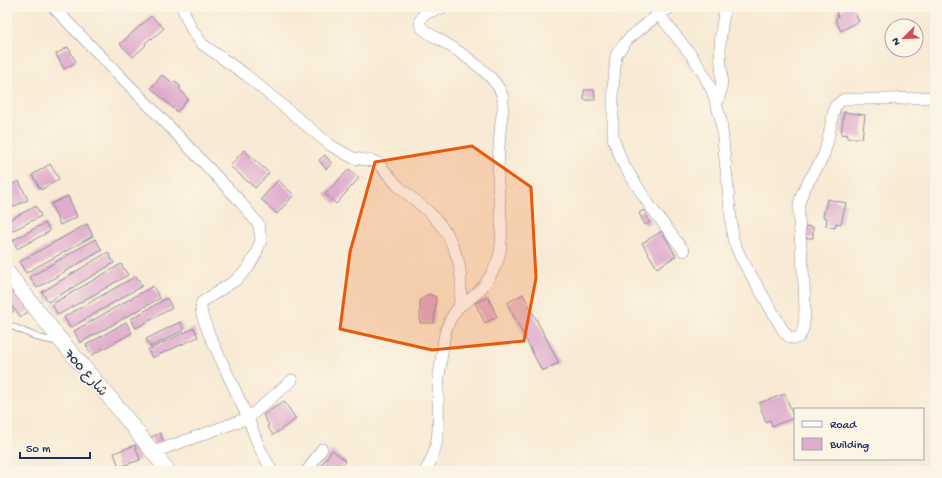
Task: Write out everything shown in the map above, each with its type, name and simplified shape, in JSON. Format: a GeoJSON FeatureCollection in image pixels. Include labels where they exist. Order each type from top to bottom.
{"type":"FeatureCollection","features":[{"type":"Feature","properties":{"kind":"main road","name":"شارع 700"},"geometry":{"type":"LineString","coordinates":[[7,272],[62,342],[154,452],[168,471]]}},
{"type":"Feature","properties":{"kind":"street"},"geometry":{"type":"LineString","coordinates":[[53,7],[238,199],[259,225],[261,240],[256,254],[248,268],[236,280],[201,304],[202,315],[209,334],[248,418],[259,447],[272,471]]}},
{"type":"Feature","properties":{"kind":"street"},"geometry":{"type":"LineString","coordinates":[[182,7],[192,30],[202,44],[246,75],[330,145],[353,158],[378,163],[398,186],[429,212],[448,236],[458,263],[461,278],[459,307]]}},
{"type":"Feature","properties":{"kind":"street"},"geometry":{"type":"LineString","coordinates":[[425,471],[430,463],[438,433],[438,387],[444,338],[452,317],[459,307],[480,291],[494,268],[499,256],[502,229],[498,182],[501,121],[504,108],[502,95],[497,83],[488,74],[454,48],[425,31],[421,27],[420,20],[424,14],[444,7]]}},
{"type":"Feature","properties":{"kind":"street"},"geometry":{"type":"LineString","coordinates":[[672,7],[656,11],[628,39],[616,56],[613,90],[613,138],[623,164],[650,206],[684,251]]}},
{"type":"Feature","properties":{"kind":"street"},"geometry":{"type":"LineString","coordinates":[[716,104],[722,87],[720,47],[725,7]]}},
{"type":"Feature","properties":{"kind":"street"},"geometry":{"type":"LineString","coordinates":[[656,11],[692,56],[713,93],[721,120],[732,239],[740,256],[783,330],[792,338],[801,336],[804,330],[805,319],[799,206],[806,186],[824,154],[834,106],[844,99],[852,98],[887,99],[935,97]]}},
{"type":"Feature","properties":{"kind":"street"},"geometry":{"type":"LineString","coordinates":[[154,452],[248,418],[292,380]]}},
{"type":"Feature","properties":{"kind":"street"},"geometry":{"type":"LineString","coordinates":[[307,471],[322,449]]}},
{"type":"Feature","properties":{"kind":"lane"},"geometry":{"type":"LineString","coordinates":[[7,324],[39,338],[62,342]]}},
{"type":"Feature","properties":{"kind":"highlighted area"},"geometry":{"type":"Polygon","coordinates":[[[472,146],[531,187],[536,278],[524,341],[432,350],[340,329],[350,252],[375,162],[472,146]]]}},
{"type":"Feature","properties":{"kind":"building"},"geometry":{"type":"Polygon","coordinates":[[[846,7],[852,7],[859,21],[841,31],[835,19],[838,17],[836,12],[846,7]]]}},
{"type":"Feature","properties":{"kind":"building"},"geometry":{"type":"Polygon","coordinates":[[[151,16],[164,28],[145,43],[146,45],[133,57],[120,44],[151,16]]]}},
{"type":"Feature","properties":{"kind":"building"},"geometry":{"type":"Polygon","coordinates":[[[68,47],[76,62],[64,69],[56,54],[68,47]]]}},
{"type":"Feature","properties":{"kind":"building"},"geometry":{"type":"Polygon","coordinates":[[[162,75],[173,83],[175,81],[181,87],[179,88],[188,99],[177,112],[151,88],[162,75]]]}},
{"type":"Feature","properties":{"kind":"building"},"geometry":{"type":"Polygon","coordinates":[[[584,90],[594,90],[595,100],[584,100],[584,90]]]}},
{"type":"Feature","properties":{"kind":"building"},"geometry":{"type":"Polygon","coordinates":[[[844,112],[865,115],[862,138],[847,138],[848,135],[841,134],[844,112]]]}},
{"type":"Feature","properties":{"kind":"building"},"geometry":{"type":"Polygon","coordinates":[[[244,150],[269,173],[255,188],[230,166],[244,150]]]}},
{"type":"Feature","properties":{"kind":"building"},"geometry":{"type":"Polygon","coordinates":[[[325,155],[332,164],[326,169],[319,160],[325,155]]]}},
{"type":"Feature","properties":{"kind":"building"},"geometry":{"type":"Polygon","coordinates":[[[50,164],[59,179],[41,190],[32,175],[50,164]]]}},
{"type":"Feature","properties":{"kind":"building"},"geometry":{"type":"Polygon","coordinates":[[[349,169],[359,178],[336,204],[325,194],[349,169]]]}},
{"type":"Feature","properties":{"kind":"building"},"geometry":{"type":"Polygon","coordinates":[[[278,180],[294,195],[277,214],[261,199],[278,180]]]}},
{"type":"Feature","properties":{"kind":"building"},"geometry":{"type":"Polygon","coordinates":[[[19,181],[28,200],[8,209],[7,187],[19,181]]]}},
{"type":"Feature","properties":{"kind":"building"},"geometry":{"type":"Polygon","coordinates":[[[68,196],[77,217],[60,225],[51,204],[68,196]]]}},
{"type":"Feature","properties":{"kind":"building"},"geometry":{"type":"Polygon","coordinates":[[[827,199],[846,203],[841,224],[836,223],[835,228],[826,226],[827,218],[823,217],[827,199]]]}},
{"type":"Feature","properties":{"kind":"building"},"geometry":{"type":"Polygon","coordinates":[[[36,206],[41,216],[10,232],[7,227],[7,221],[36,206]]]}},
{"type":"Feature","properties":{"kind":"building"},"geometry":{"type":"Polygon","coordinates":[[[644,210],[650,222],[645,225],[639,213],[644,210]]]}},
{"type":"Feature","properties":{"kind":"building"},"geometry":{"type":"Polygon","coordinates":[[[45,223],[50,231],[17,249],[13,240],[45,223]]]}},
{"type":"Feature","properties":{"kind":"building"},"geometry":{"type":"Polygon","coordinates":[[[87,224],[93,236],[26,273],[19,262],[87,224]]]}},
{"type":"Feature","properties":{"kind":"building"},"geometry":{"type":"Polygon","coordinates":[[[805,226],[813,227],[813,238],[805,238],[805,226]]]}},
{"type":"Feature","properties":{"kind":"building"},"geometry":{"type":"Polygon","coordinates":[[[662,231],[676,256],[657,268],[642,243],[662,231]]]}},
{"type":"Feature","properties":{"kind":"building"},"geometry":{"type":"Polygon","coordinates":[[[95,239],[102,250],[37,288],[30,277],[95,239]]]}},
{"type":"Feature","properties":{"kind":"building"},"geometry":{"type":"Polygon","coordinates":[[[108,252],[114,263],[48,302],[42,292],[108,252]]]}},
{"type":"Feature","properties":{"kind":"building"},"geometry":{"type":"Polygon","coordinates":[[[121,264],[128,275],[58,315],[52,304],[121,264]]]}},
{"type":"Feature","properties":{"kind":"building"},"geometry":{"type":"Polygon","coordinates":[[[136,276],[142,286],[70,328],[64,317],[136,276]]]}},
{"type":"Feature","properties":{"kind":"building"},"geometry":{"type":"Polygon","coordinates":[[[10,286],[30,310],[21,317],[7,300],[7,288],[10,286]]]}},
{"type":"Feature","properties":{"kind":"building"},"geometry":{"type":"Polygon","coordinates":[[[153,286],[160,298],[80,343],[74,331],[153,286]]]}},
{"type":"Feature","properties":{"kind":"building"},"geometry":{"type":"Polygon","coordinates":[[[429,294],[436,297],[434,323],[420,323],[420,300],[429,294]]]}},
{"type":"Feature","properties":{"kind":"building"},"geometry":{"type":"Polygon","coordinates":[[[523,294],[559,363],[542,371],[507,303],[523,294]]]}},
{"type":"Feature","properties":{"kind":"building"},"geometry":{"type":"Polygon","coordinates":[[[488,297],[497,317],[485,323],[475,303],[488,297]]]}},
{"type":"Feature","properties":{"kind":"building"},"geometry":{"type":"Polygon","coordinates":[[[167,298],[172,308],[136,328],[131,319],[167,298]]]}},
{"type":"Feature","properties":{"kind":"building"},"geometry":{"type":"Polygon","coordinates":[[[7,303],[14,311],[7,316],[7,303]]]}},
{"type":"Feature","properties":{"kind":"building"},"geometry":{"type":"Polygon","coordinates":[[[126,322],[132,333],[92,355],[86,345],[126,322]]]}},
{"type":"Feature","properties":{"kind":"building"},"geometry":{"type":"Polygon","coordinates":[[[180,322],[184,330],[150,347],[146,339],[180,322]]]}},
{"type":"Feature","properties":{"kind":"building"},"geometry":{"type":"Polygon","coordinates":[[[194,328],[198,337],[152,358],[148,350],[194,328]]]}},
{"type":"Feature","properties":{"kind":"building"},"geometry":{"type":"Polygon","coordinates":[[[785,394],[794,418],[772,426],[770,420],[766,422],[759,403],[785,394]]]}},
{"type":"Feature","properties":{"kind":"building"},"geometry":{"type":"Polygon","coordinates":[[[284,401],[296,419],[273,435],[267,426],[269,425],[263,415],[284,401]]]}},
{"type":"Feature","properties":{"kind":"building"},"geometry":{"type":"Polygon","coordinates":[[[160,433],[164,443],[155,447],[151,437],[160,433]]]}},
{"type":"Feature","properties":{"kind":"building"},"geometry":{"type":"Polygon","coordinates":[[[135,445],[140,460],[119,467],[114,453],[135,445]]]}},
{"type":"Feature","properties":{"kind":"building"},"geometry":{"type":"Polygon","coordinates":[[[332,450],[346,461],[339,471],[325,471],[320,467],[332,450]]]}}]}
